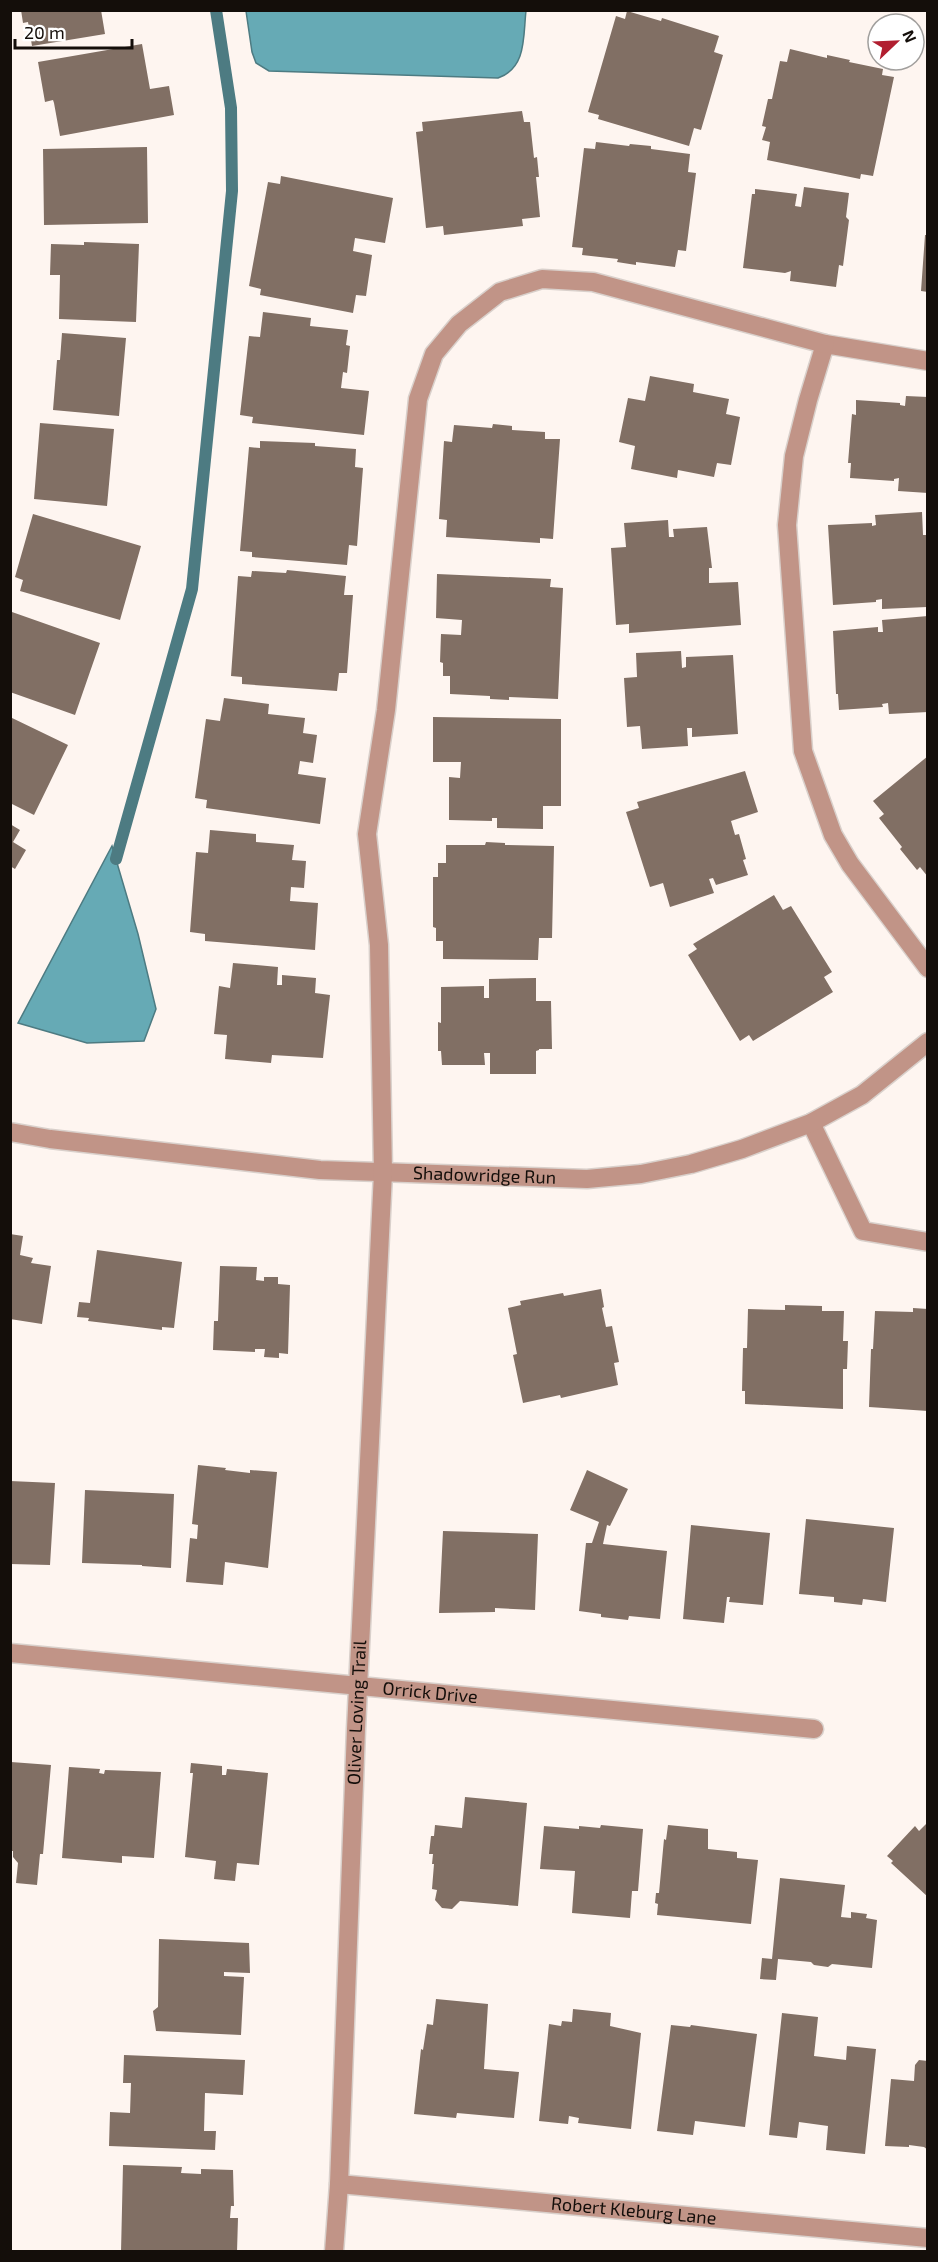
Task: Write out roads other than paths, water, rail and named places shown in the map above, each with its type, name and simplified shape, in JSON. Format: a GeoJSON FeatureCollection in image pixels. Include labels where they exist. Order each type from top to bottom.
{"type":"FeatureCollection","features":[{"type":"Feature","properties":{"kind":"street","name":"Oliver Loving Trail"},"geometry":{"type":"LineString","coordinates":[[334,2252],[339,2184],[358,1685],[383,1173],[379,945],[367,834],[386,710],[418,399],[434,354],[459,324],[500,292],[542,279],[594,282],[825,344],[927,361]]}},
{"type":"Feature","properties":{"kind":"street"},"geometry":{"type":"LineString","coordinates":[[825,344],[794,456],[787,525],[803,751],[833,835],[850,864],[927,968]]}},
{"type":"Feature","properties":{"kind":"street","name":"Shadowridge Run"},"geometry":{"type":"LineString","coordinates":[[10,1132],[50,1140],[320,1170],[587,1179],[641,1174],[691,1164],[742,1149],[811,1124],[862,1095],[927,1042]]}},
{"type":"Feature","properties":{"kind":"street"},"geometry":{"type":"LineString","coordinates":[[811,1124],[863,1231],[927,1242]]}},
{"type":"Feature","properties":{"kind":"street","name":"Orrick Drive"},"geometry":{"type":"LineString","coordinates":[[10,1653],[814,1729]]}},
{"type":"Feature","properties":{"kind":"street","name":"Robert Kleburg Lane"},"geometry":{"type":"LineString","coordinates":[[339,2184],[927,2238]]}},
{"type":"Feature","properties":{"kind":"water"},"geometry":{"type":"Polygon","coordinates":[[[246,10],[526,11],[519,59],[514,67],[498,78],[269,71],[256,63],[252,52],[246,10]]]}},
{"type":"Feature","properties":{"kind":"water"},"geometry":{"type":"Polygon","coordinates":[[[112,846],[138,934],[156,1009],[144,1041],[87,1043],[18,1023],[112,846]]]}},
{"type":"Feature","properties":{"kind":"waterway"},"geometry":{"type":"LineString","coordinates":[[116,859],[192,589],[232,191],[231,108],[216,10]]}}]}
